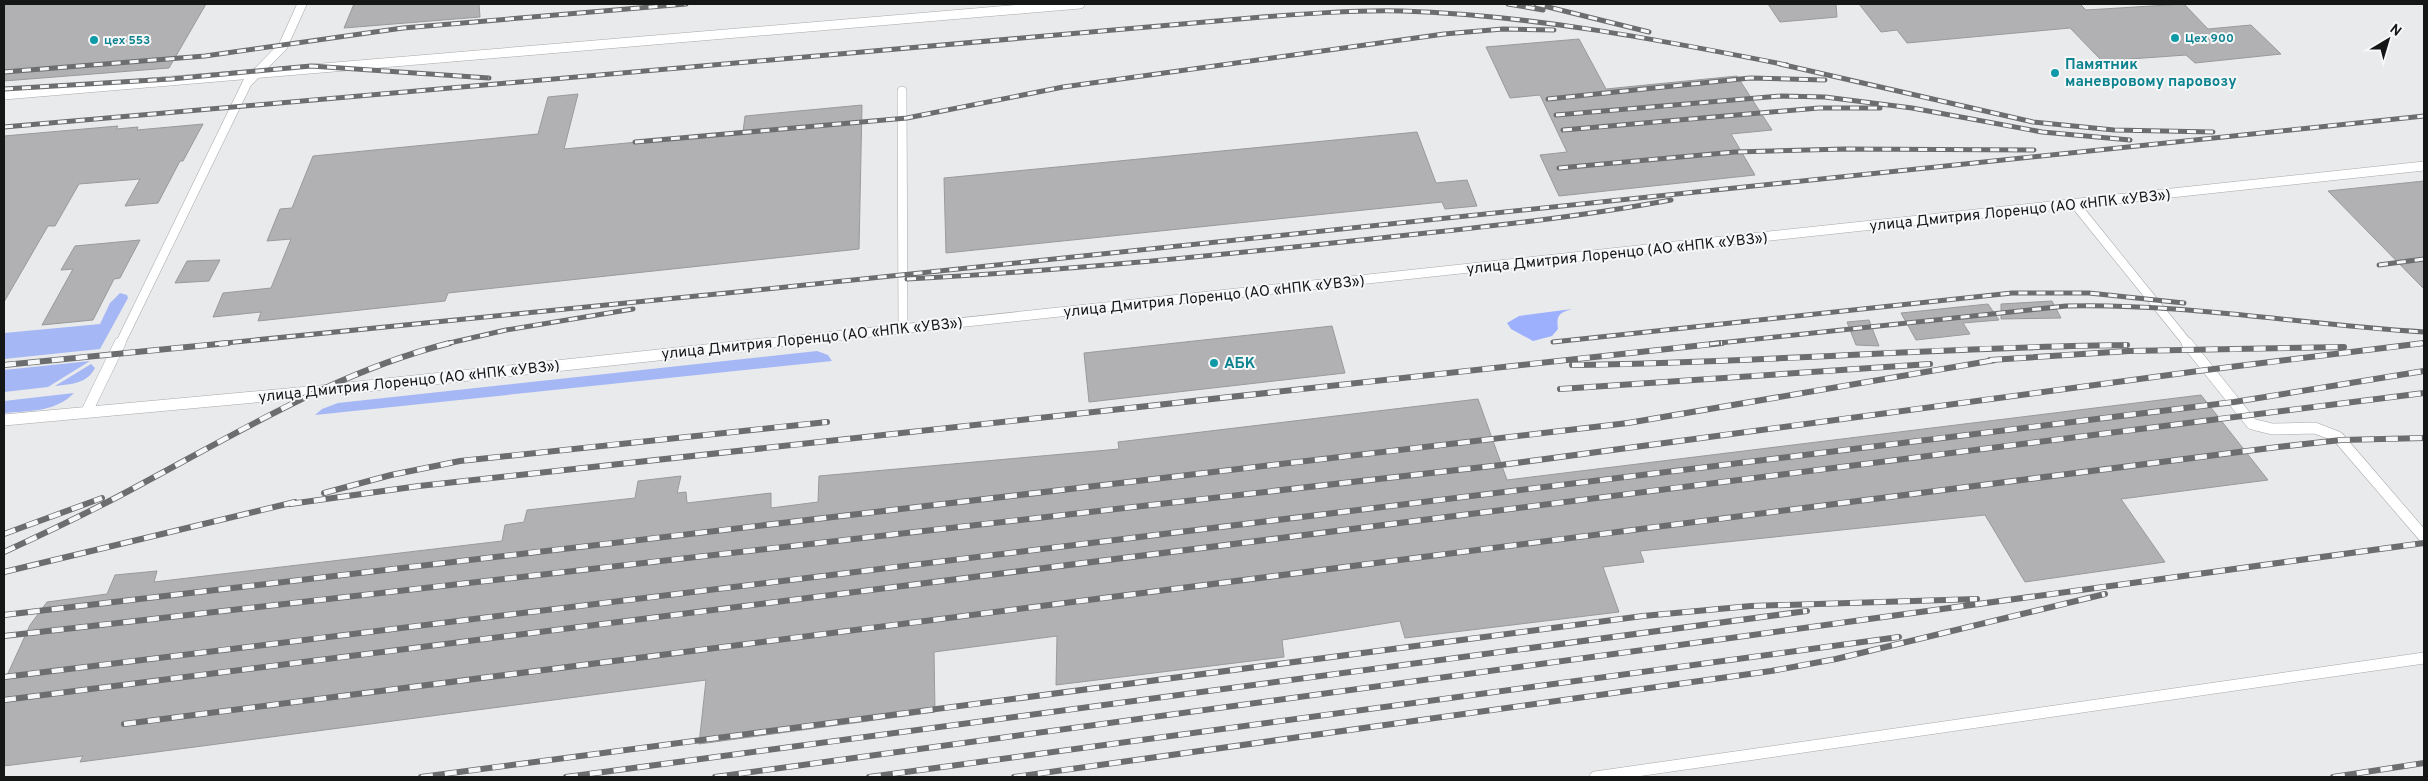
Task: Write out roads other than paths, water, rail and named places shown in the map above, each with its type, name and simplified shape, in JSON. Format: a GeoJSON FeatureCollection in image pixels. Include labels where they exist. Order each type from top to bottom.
{"type":"FeatureCollection","features":[{"type":"Feature","properties":{"kind":"lane"},"geometry":{"type":"LineString","coordinates":[[87,411],[240,95],[254,76],[283,46],[302,4]]}},
{"type":"Feature","properties":{"kind":"lane"},"geometry":{"type":"LineString","coordinates":[[4,95],[254,76],[1080,4]]}},
{"type":"Feature","properties":{"kind":"lane"},"geometry":{"type":"LineString","coordinates":[[902,91],[903,329]]}},
{"type":"Feature","properties":{"kind":"lane","name":"улица Дмитрия Лоренцо (АО «НПК «УВЗ»)"},"geometry":{"type":"LineString","coordinates":[[4,420],[320,391],[2424,166]]}},
{"type":"Feature","properties":{"kind":"lane"},"geometry":{"type":"LineString","coordinates":[[2075,204],[2252,424],[2265,429],[2313,427],[2330,432],[2338,437],[2424,537]]}},
{"type":"Feature","properties":{"kind":"lane"},"geometry":{"type":"LineString","coordinates":[[1595,777],[2424,658]]}},
{"type":"Feature","properties":{"kind":"railway"},"geometry":{"type":"LineString","coordinates":[[4,72],[205,56],[403,28],[686,4]]}},
{"type":"Feature","properties":{"kind":"railway"},"geometry":{"type":"LineString","coordinates":[[1508,4],[1543,10]]}},
{"type":"Feature","properties":{"kind":"railway"},"geometry":{"type":"LineString","coordinates":[[1536,4],[1649,32]]}},
{"type":"Feature","properties":{"kind":"railway"},"geometry":{"type":"LineString","coordinates":[[4,127],[1251,18],[1345,12],[1402,11],[1451,13],[1547,23],[1644,38],[1787,65]]}},
{"type":"Feature","properties":{"kind":"railway"},"geometry":{"type":"LineString","coordinates":[[635,142],[907,118],[1063,87],[1444,34],[1503,29],[1554,30]]}},
{"type":"Feature","properties":{"kind":"railway"},"geometry":{"type":"LineString","coordinates":[[1780,64],[2033,122],[2114,130],[2213,132]]}},
{"type":"Feature","properties":{"kind":"railway"},"geometry":{"type":"LineString","coordinates":[[4,89],[171,79],[311,66],[489,78]]}},
{"type":"Feature","properties":{"kind":"railway"},"geometry":{"type":"LineString","coordinates":[[1548,99],[1750,78],[1825,80]]}},
{"type":"Feature","properties":{"kind":"railway"},"geometry":{"type":"LineString","coordinates":[[1556,115],[1781,96],[1825,97],[1912,108],[2042,132],[2130,140]]}},
{"type":"Feature","properties":{"kind":"railway"},"geometry":{"type":"LineString","coordinates":[[1563,130],[1819,108],[1880,108]]}},
{"type":"Feature","properties":{"kind":"railway"},"geometry":{"type":"LineString","coordinates":[[215,344],[747,291],[2424,116]]}},
{"type":"Feature","properties":{"kind":"railway"},"geometry":{"type":"LineString","coordinates":[[1559,168],[1735,152],[1844,149],[2034,150]]}},
{"type":"Feature","properties":{"kind":"railway"},"geometry":{"type":"LineString","coordinates":[[907,279],[1078,267],[1304,246],[1516,223],[1594,213],[1671,200]]}},
{"type":"Feature","properties":{"kind":"railway"},"geometry":{"type":"LineString","coordinates":[[2379,265],[2424,259]]}},
{"type":"Feature","properties":{"kind":"railway"},"geometry":{"type":"LineString","coordinates":[[1553,342],[2012,293],[2089,293],[2184,303]]}},
{"type":"Feature","properties":{"kind":"railway"},"geometry":{"type":"LineString","coordinates":[[1710,344],[2066,306],[2111,306],[2200,311],[2424,332]]}},
{"type":"Feature","properties":{"kind":"railway"},"geometry":{"type":"LineString","coordinates":[[445,344],[506,330],[633,309]]}},
{"type":"Feature","properties":{"kind":"railway"},"geometry":{"type":"LineString","coordinates":[[4,365],[228,343]]}},
{"type":"Feature","properties":{"kind":"railway"},"geometry":{"type":"LineString","coordinates":[[4,552],[94,509],[257,422],[332,385],[410,355],[450,343]]}},
{"type":"Feature","properties":{"kind":"railway"},"geometry":{"type":"LineString","coordinates":[[290,504],[419,486],[1722,343]]}},
{"type":"Feature","properties":{"kind":"railway"},"geometry":{"type":"LineString","coordinates":[[4,636],[1501,465],[2206,370],[2424,343],[2416,344]]}},
{"type":"Feature","properties":{"kind":"railway"},"geometry":{"type":"LineString","coordinates":[[1572,365],[2127,345]]}},
{"type":"Feature","properties":{"kind":"railway"},"geometry":{"type":"LineString","coordinates":[[1990,360],[2129,351],[2344,347]]}},
{"type":"Feature","properties":{"kind":"railway"},"geometry":{"type":"LineString","coordinates":[[4,615],[1628,423],[1995,360]]}},
{"type":"Feature","properties":{"kind":"railway"},"geometry":{"type":"LineString","coordinates":[[1560,389],[1930,364]]}},
{"type":"Feature","properties":{"kind":"railway"},"geometry":{"type":"LineString","coordinates":[[4,677],[2234,402],[2424,371]]}},
{"type":"Feature","properties":{"kind":"railway"},"geometry":{"type":"LineString","coordinates":[[4,700],[2424,393]]}},
{"type":"Feature","properties":{"kind":"railway"},"geometry":{"type":"LineString","coordinates":[[324,493],[391,475],[460,461],[827,422]]}},
{"type":"Feature","properties":{"kind":"railway"},"geometry":{"type":"LineString","coordinates":[[124,724],[2278,447],[2341,440],[2424,438]]}},
{"type":"Feature","properties":{"kind":"railway"},"geometry":{"type":"LineString","coordinates":[[4,534],[102,498]]}},
{"type":"Feature","properties":{"kind":"railway"},"geometry":{"type":"LineString","coordinates":[[4,572],[295,502]]}},
{"type":"Feature","properties":{"kind":"railway"},"geometry":{"type":"LineString","coordinates":[[715,777],[2424,543]]}},
{"type":"Feature","properties":{"kind":"railway"},"geometry":{"type":"LineString","coordinates":[[1014,777],[1771,671],[1836,659],[2105,594]]}},
{"type":"Feature","properties":{"kind":"railway"},"geometry":{"type":"LineString","coordinates":[[421,777],[1643,616],[1751,606],[1977,599]]}},
{"type":"Feature","properties":{"kind":"railway"},"geometry":{"type":"LineString","coordinates":[[566,777],[1807,611]]}},
{"type":"Feature","properties":{"kind":"railway"},"geometry":{"type":"LineString","coordinates":[[869,777],[1899,637]]}},
{"type":"Feature","properties":{"kind":"railway"},"geometry":{"type":"LineString","coordinates":[[2333,777],[2424,763]]}},
{"type":"Feature","properties":{"kind":"place","name":"Цех 900"},"geometry":{"type":"Point","coordinates":[2175,38]}},
{"type":"Feature","properties":{"kind":"place","name":"цех 553"},"geometry":{"type":"Point","coordinates":[94,40]}},
{"type":"Feature","properties":{"kind":"place","name":"Памятник маневровому паровозу"},"geometry":{"type":"Point","coordinates":[2055,73]}},
{"type":"Feature","properties":{"kind":"place","name":"АБК"},"geometry":{"type":"Point","coordinates":[1214,363]}}]}
